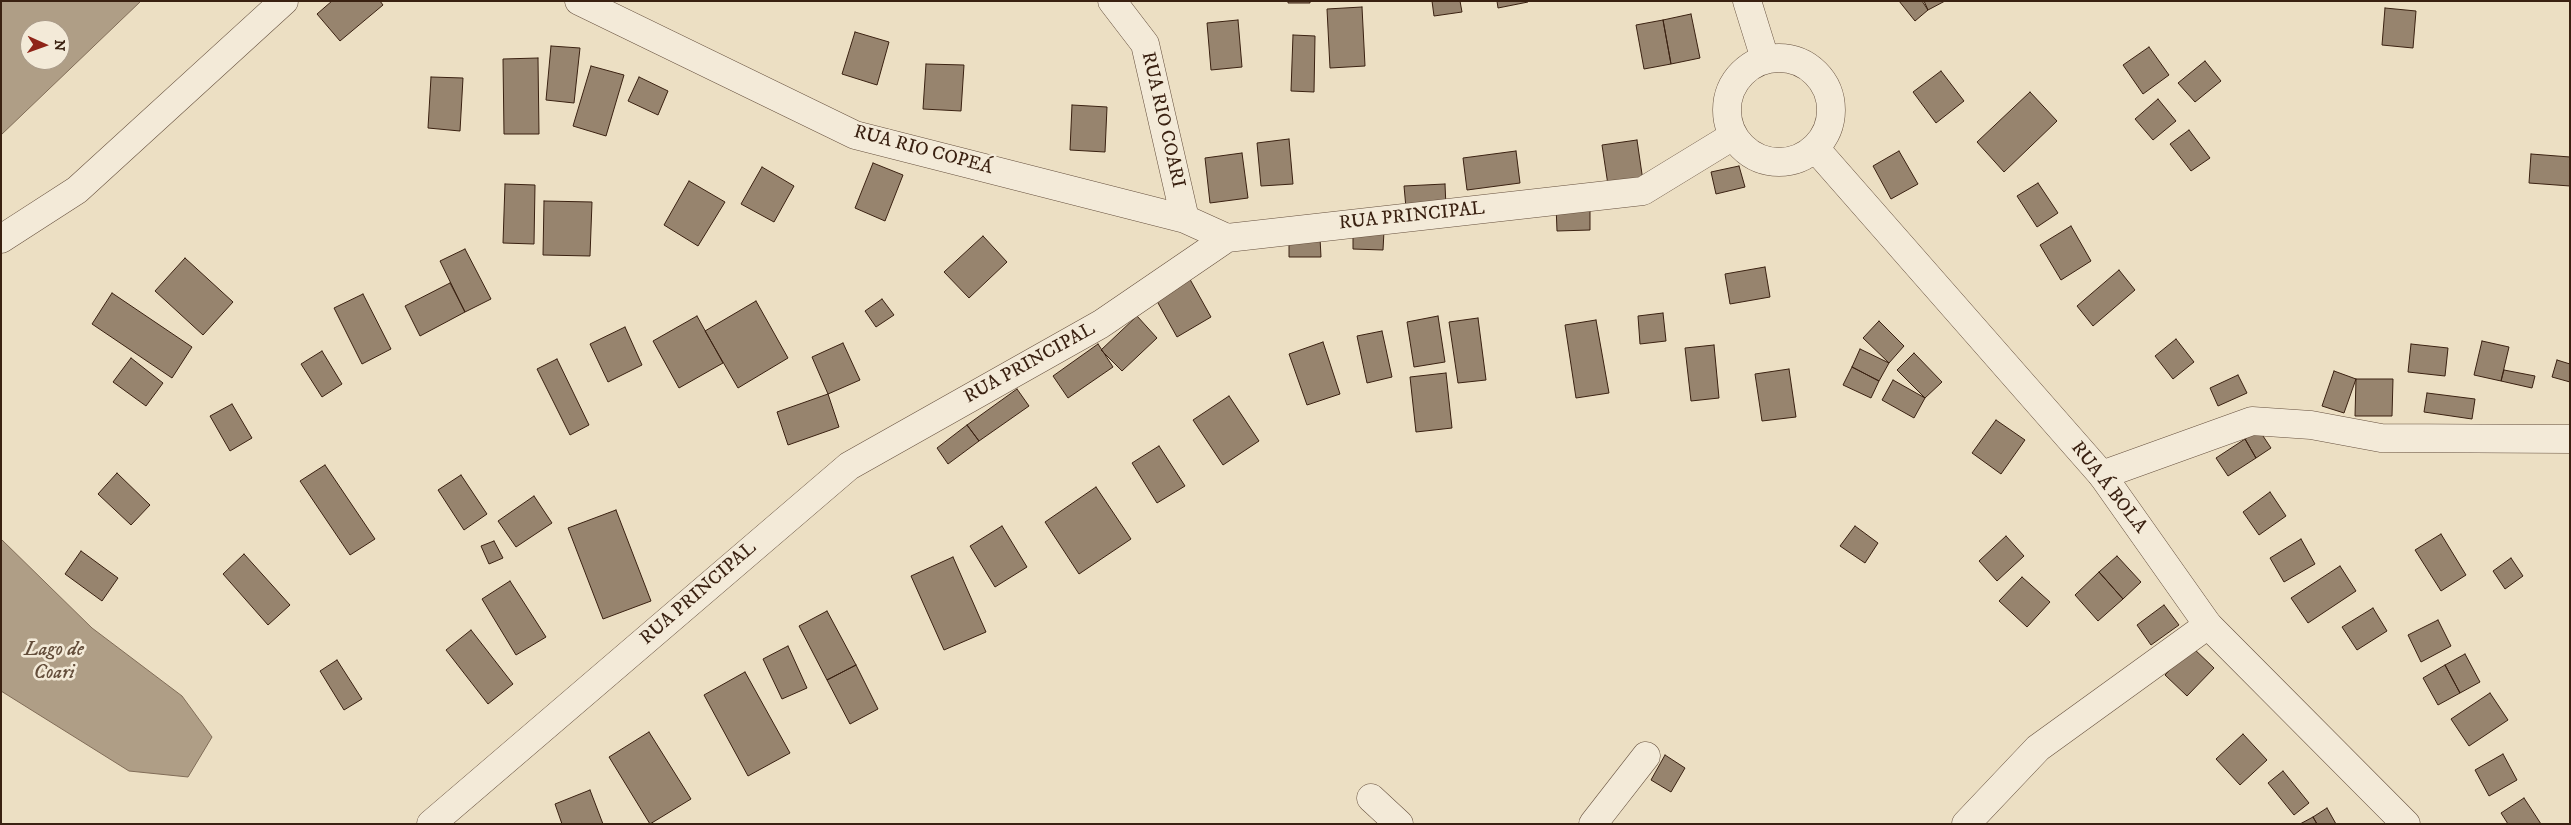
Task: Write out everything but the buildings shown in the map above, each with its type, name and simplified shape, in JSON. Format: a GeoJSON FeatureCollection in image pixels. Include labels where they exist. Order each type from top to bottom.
{"type":"FeatureCollection","features":[{"type":"Feature","properties":{"kind":"street"},"geometry":{"type":"LineString","coordinates":[[1,239],[77,190],[284,1]]}},
{"type":"Feature","properties":{"kind":"street","name":"RUA RIO COPEÁ"},"geometry":{"type":"LineString","coordinates":[[580,1],[855,135],[1185,218],[1227,238]]}},
{"type":"Feature","properties":{"kind":"street","name":"RUA RIO COARI"},"geometry":{"type":"LineString","coordinates":[[1112,1],[1145,44],[1185,218]]}},
{"type":"Feature","properties":{"kind":"street"},"geometry":{"type":"LineString","coordinates":[[1747,1],[1765,59]]}},
{"type":"Feature","properties":{"kind":"street"},"geometry":{"type":"LineString","coordinates":[[1765,59],[1792,60],[1816,74],[1824,84],[1829,97],[1829,124],[1824,137],[1815,148],[1792,162],[1765,161],[1742,147],[1728,124],[1726,110],[1733,84],[1742,73],[1765,59]]}},
{"type":"Feature","properties":{"kind":"street","name":"RUA PRINCIPAL"},"geometry":{"type":"LineString","coordinates":[[431,824],[850,466],[1101,324],[1227,238],[1642,191],[1734,136]]}},
{"type":"Feature","properties":{"kind":"street","name":"RUA Á BOLA"},"geometry":{"type":"LineString","coordinates":[[1815,148],[2102,475],[2208,625],[2406,824]]}},
{"type":"Feature","properties":{"kind":"street"},"geometry":{"type":"LineString","coordinates":[[2102,475],[2252,421],[2310,425],[2381,438],[2570,439]]}},
{"type":"Feature","properties":{"kind":"street"},"geometry":{"type":"LineString","coordinates":[[1966,824],[2038,748],[2208,625]]}},
{"type":"Feature","properties":{"kind":"street"},"geometry":{"type":"LineString","coordinates":[[1593,824],[1646,756]]}},
{"type":"Feature","properties":{"kind":"street"},"geometry":{"type":"LineString","coordinates":[[1371,798],[1399,824]]}},
{"type":"Feature","properties":{"kind":"water"},"geometry":{"type":"Polygon","coordinates":[[[1,1],[141,1],[70,69],[70,20],[20,20],[20,70],[69,70],[1,135],[1,1]]]}},
{"type":"Feature","properties":{"kind":"water","name":"Lago de Coari"},"geometry":{"type":"Polygon","coordinates":[[[1,539],[92,628],[182,696],[212,737],[188,777],[129,771],[1,691],[1,539]]]}}]}
